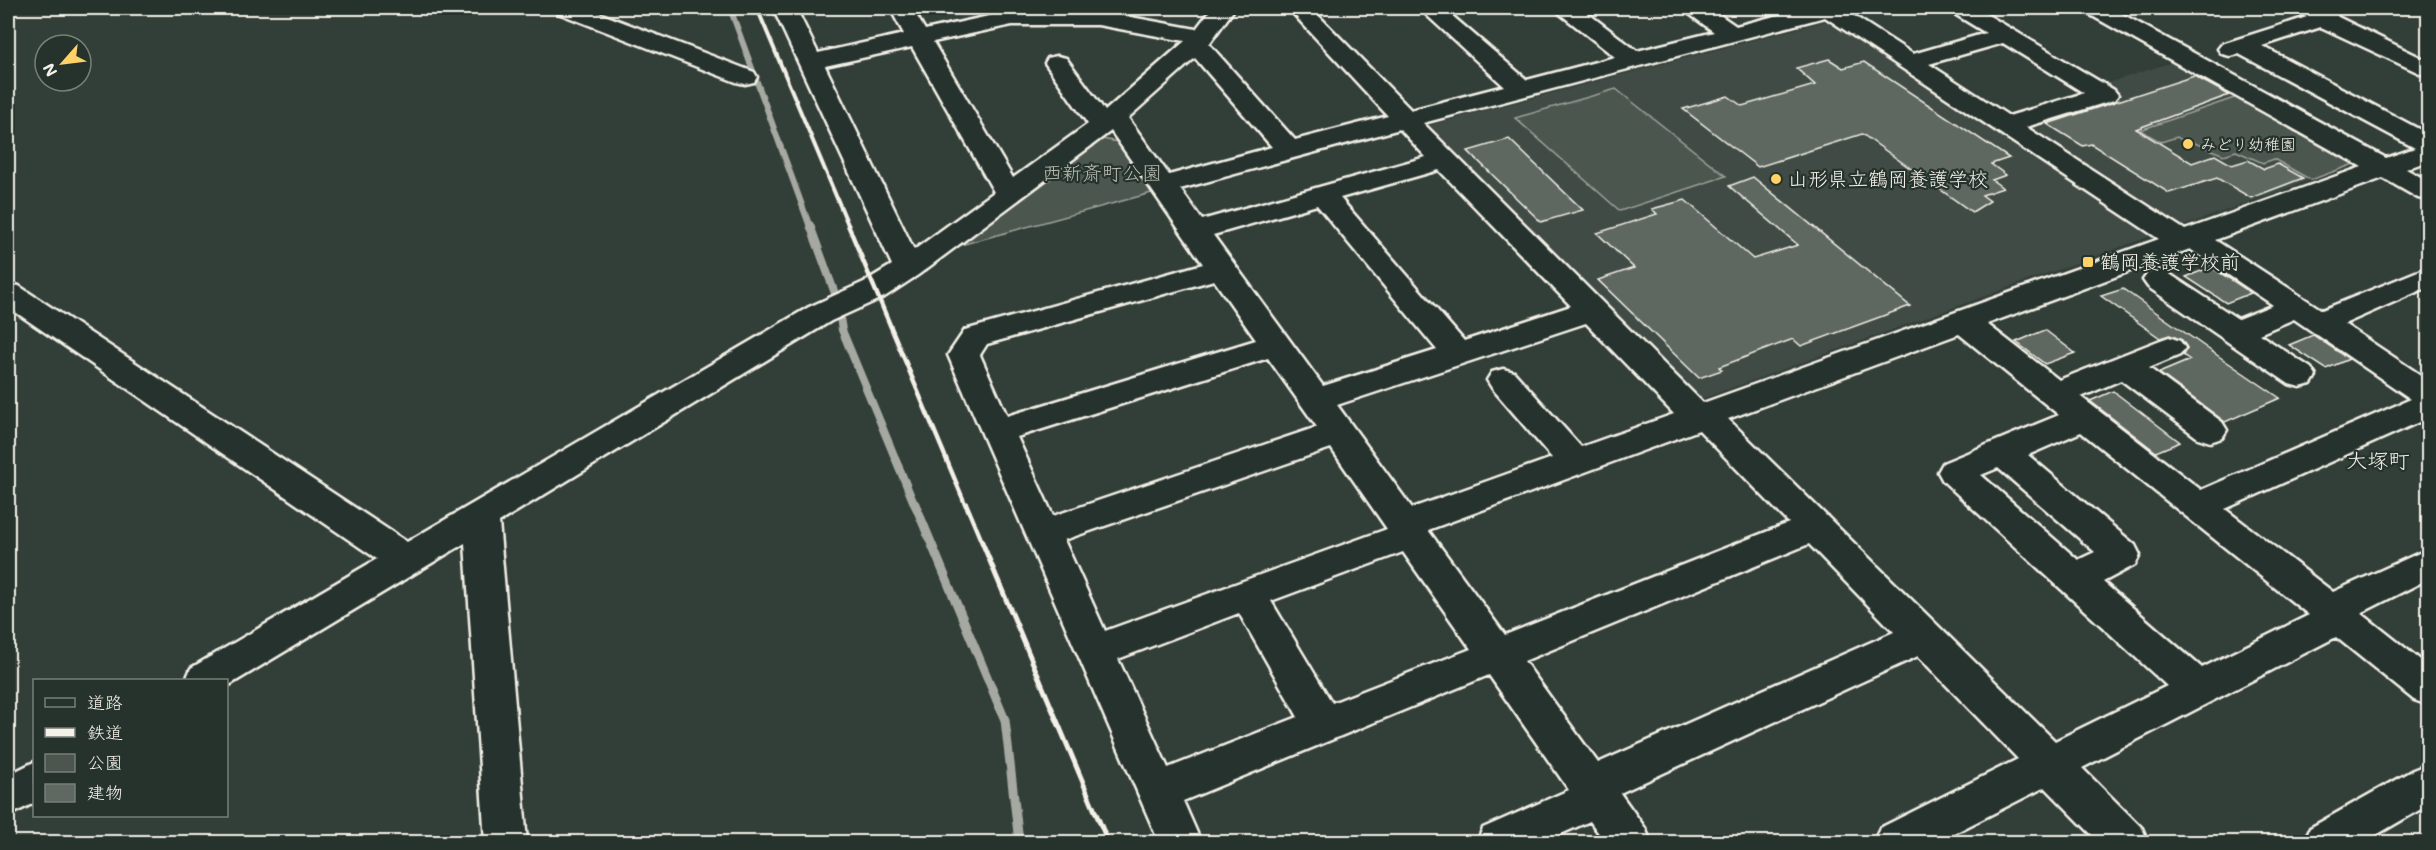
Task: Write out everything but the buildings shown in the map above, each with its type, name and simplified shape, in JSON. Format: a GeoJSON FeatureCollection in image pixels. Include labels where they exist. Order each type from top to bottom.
{"type":"FeatureCollection","features":[{"type":"Feature","properties":{"kind":"street"},"geometry":{"type":"LineString","coordinates":[[566,8],[745,77]]}},
{"type":"Feature","properties":{"kind":"street"},"geometry":{"type":"LineString","coordinates":[[785,8],[908,268]]}},
{"type":"Feature","properties":{"kind":"street"},"geometry":{"type":"LineString","coordinates":[[901,8],[1009,194]]}},
{"type":"Feature","properties":{"kind":"street"},"geometry":{"type":"LineString","coordinates":[[208,679],[820,314],[875,289],[908,268],[1108,121],[1199,40],[1224,8]]}},
{"type":"Feature","properties":{"kind":"street"},"geometry":{"type":"LineString","coordinates":[[1299,8],[1592,310],[1815,527],[2127,843]]}},
{"type":"Feature","properties":{"kind":"street"},"geometry":{"type":"LineString","coordinates":[[1430,8],[1522,89]]}},
{"type":"Feature","properties":{"kind":"street"},"geometry":{"type":"LineString","coordinates":[[1566,8],[1633,60]]}},
{"type":"Feature","properties":{"kind":"street"},"geometry":{"type":"LineString","coordinates":[[1696,8],[1731,33]]}},
{"type":"Feature","properties":{"kind":"street"},"geometry":{"type":"LineString","coordinates":[[1164,185],[1288,150],[1829,8],[2007,125],[2308,315],[2428,395]]}},
{"type":"Feature","properties":{"kind":"street"},"geometry":{"type":"LineString","coordinates":[[1961,8],[2106,95],[2007,125]]}},
{"type":"Feature","properties":{"kind":"street"},"geometry":{"type":"LineString","coordinates":[[2095,8],[2428,192]]}},
{"type":"Feature","properties":{"kind":"street"},"geometry":{"type":"LineString","coordinates":[[810,62],[919,38],[1015,12],[1098,18],[1199,40],[1288,150]]}},
{"type":"Feature","properties":{"kind":"street"},"geometry":{"type":"LineString","coordinates":[[2191,61],[2241,45],[2315,13],[2428,70]]}},
{"type":"Feature","properties":{"kind":"street"},"geometry":{"type":"LineString","coordinates":[[1910,62],[2006,35]]}},
{"type":"Feature","properties":{"kind":"street"},"geometry":{"type":"LineString","coordinates":[[2241,45],[2428,144]]}},
{"type":"Feature","properties":{"kind":"street"},"geometry":{"type":"LineString","coordinates":[[1057,63],[1164,185],[1220,269],[1630,843]]}},
{"type":"Feature","properties":{"kind":"street"},"geometry":{"type":"LineString","coordinates":[[1095,651],[1248,595],[1576,463],[2428,152]]}},
{"type":"Feature","properties":{"kind":"street"},"geometry":{"type":"LineString","coordinates":[[1194,231],[1444,160]]}},
{"type":"Feature","properties":{"kind":"street"},"geometry":{"type":"LineString","coordinates":[[1322,195],[1458,354]]}},
{"type":"Feature","properties":{"kind":"street"},"geometry":{"type":"LineString","coordinates":[[1180,843],[964,355],[976,337],[1220,269]]}},
{"type":"Feature","properties":{"kind":"street"},"geometry":{"type":"LineString","coordinates":[[2235,332],[2308,315],[2428,276]]}},
{"type":"Feature","properties":{"kind":"street"},"geometry":{"type":"LineString","coordinates":[[2158,280],[2300,376]]}},
{"type":"Feature","properties":{"kind":"street"},"geometry":{"type":"LineString","coordinates":[[8,293],[407,561]]}},
{"type":"Feature","properties":{"kind":"street"},"geometry":{"type":"LineString","coordinates":[[1314,401],[1592,310]]}},
{"type":"Feature","properties":{"kind":"street"},"geometry":{"type":"LineString","coordinates":[[1964,321],[2428,688]]}},
{"type":"Feature","properties":{"kind":"street"},"geometry":{"type":"LineString","coordinates":[[998,431],[1274,345]]}},
{"type":"Feature","properties":{"kind":"street"},"geometry":{"type":"LineString","coordinates":[[2056,394],[2169,348]]}},
{"type":"Feature","properties":{"kind":"street"},"geometry":{"type":"LineString","coordinates":[[2124,366],[2210,430]]}},
{"type":"Feature","properties":{"kind":"street"},"geometry":{"type":"LineString","coordinates":[[1503,380],[1576,463]]}},
{"type":"Feature","properties":{"kind":"street"},"geometry":{"type":"LineString","coordinates":[[2198,506],[2428,405]]}},
{"type":"Feature","properties":{"kind":"street"},"geometry":{"type":"LineString","coordinates":[[2085,417],[1955,472],[2198,689]]}},
{"type":"Feature","properties":{"kind":"street"},"geometry":{"type":"LineString","coordinates":[[1043,533],[1337,433]]}},
{"type":"Feature","properties":{"kind":"street"},"geometry":{"type":"LineString","coordinates":[[2002,452],[2122,555],[2075,579]]}},
{"type":"Feature","properties":{"kind":"street"},"geometry":{"type":"LineString","coordinates":[[481,517],[506,843]]}},
{"type":"Feature","properties":{"kind":"street"},"geometry":{"type":"LineString","coordinates":[[1157,792],[1815,527]]}},
{"type":"Feature","properties":{"kind":"street"},"geometry":{"type":"LineString","coordinates":[[1895,843],[2198,689],[2428,563]]}},
{"type":"Feature","properties":{"kind":"street"},"geometry":{"type":"LineString","coordinates":[[1248,595],[1323,724]]}},
{"type":"Feature","properties":{"kind":"street"},"geometry":{"type":"LineString","coordinates":[[1498,843],[1594,792],[1923,636]]}},
{"type":"Feature","properties":{"kind":"street"},"geometry":{"type":"LineString","coordinates":[[8,797],[33,782]]}},
{"type":"Feature","properties":{"kind":"street"},"geometry":{"type":"LineString","coordinates":[[2325,843],[2428,783]]}},
{"type":"Feature","properties":{"kind":"shaded area","name":"山形県立鶴岡養護学校"},"geometry":{"type":"Polygon","coordinates":[[[1826,21],[1837,22],[2149,227],[2151,236],[1704,398],[1685,394],[1429,131],[1430,125],[1826,21]]]}},
{"type":"Feature","properties":{"kind":"shaded area","name":"みどり幼稚園"},"geometry":{"type":"Polygon","coordinates":[[[2179,60],[2354,164],[2183,226],[2166,221],[2027,132],[2029,126],[2121,97],[2101,85],[2179,60]]]}},
{"type":"Feature","properties":{"kind":"green space"},"geometry":{"type":"Polygon","coordinates":[[[1616,89],[1726,176],[1620,211],[1515,118],[1616,89]]]}},
{"type":"Feature","properties":{"kind":"green space"},"geometry":{"type":"Polygon","coordinates":[[[2243,95],[2352,156],[2354,164],[2311,180],[2274,159],[2263,163],[2236,151],[2224,155],[2192,142],[2188,144],[2177,137],[2161,142],[2140,130],[2243,95]]]}},
{"type":"Feature","properties":{"kind":"green space","name":"西新斎町公園"},"geometry":{"type":"Polygon","coordinates":[[[1097,138],[1118,142],[1155,192],[946,249],[1097,138]]]}},
{"type":"Feature","properties":{"kind":"waterway"},"geometry":{"type":"LineString","coordinates":[[730,8],[810,227]]}},
{"type":"Feature","properties":{"kind":"waterway"},"geometry":{"type":"LineString","coordinates":[[810,225],[837,299],[842,330],[915,506]]}},
{"type":"Feature","properties":{"kind":"waterway"},"geometry":{"type":"LineString","coordinates":[[915,504],[1005,720],[1019,842]]}},
{"type":"Feature","properties":{"kind":"railway"},"geometry":{"type":"LineString","coordinates":[[757,8],[849,227]]}},
{"type":"Feature","properties":{"kind":"railway"},"geometry":{"type":"LineString","coordinates":[[848,225],[966,506]]}},
{"type":"Feature","properties":{"kind":"railway"},"geometry":{"type":"LineString","coordinates":[[966,504],[1108,842]]}},
{"type":"Feature","properties":{"kind":"place","name":"みどり幼稚園"},"geometry":{"type":"Point","coordinates":[2188,144]}},
{"type":"Feature","properties":{"kind":"place","name":"山形県立鶴岡養護学校"},"geometry":{"type":"Point","coordinates":[1776,179]}},
{"type":"Feature","properties":{"kind":"place","name":"鶴岡養護学校前"},"geometry":{"type":"Point","coordinates":[2088,262]}},
{"type":"Feature","properties":{"kind":"district","name":"大塚町"},"geometry":{"type":"Point","coordinates":[2378,461]}}]}
